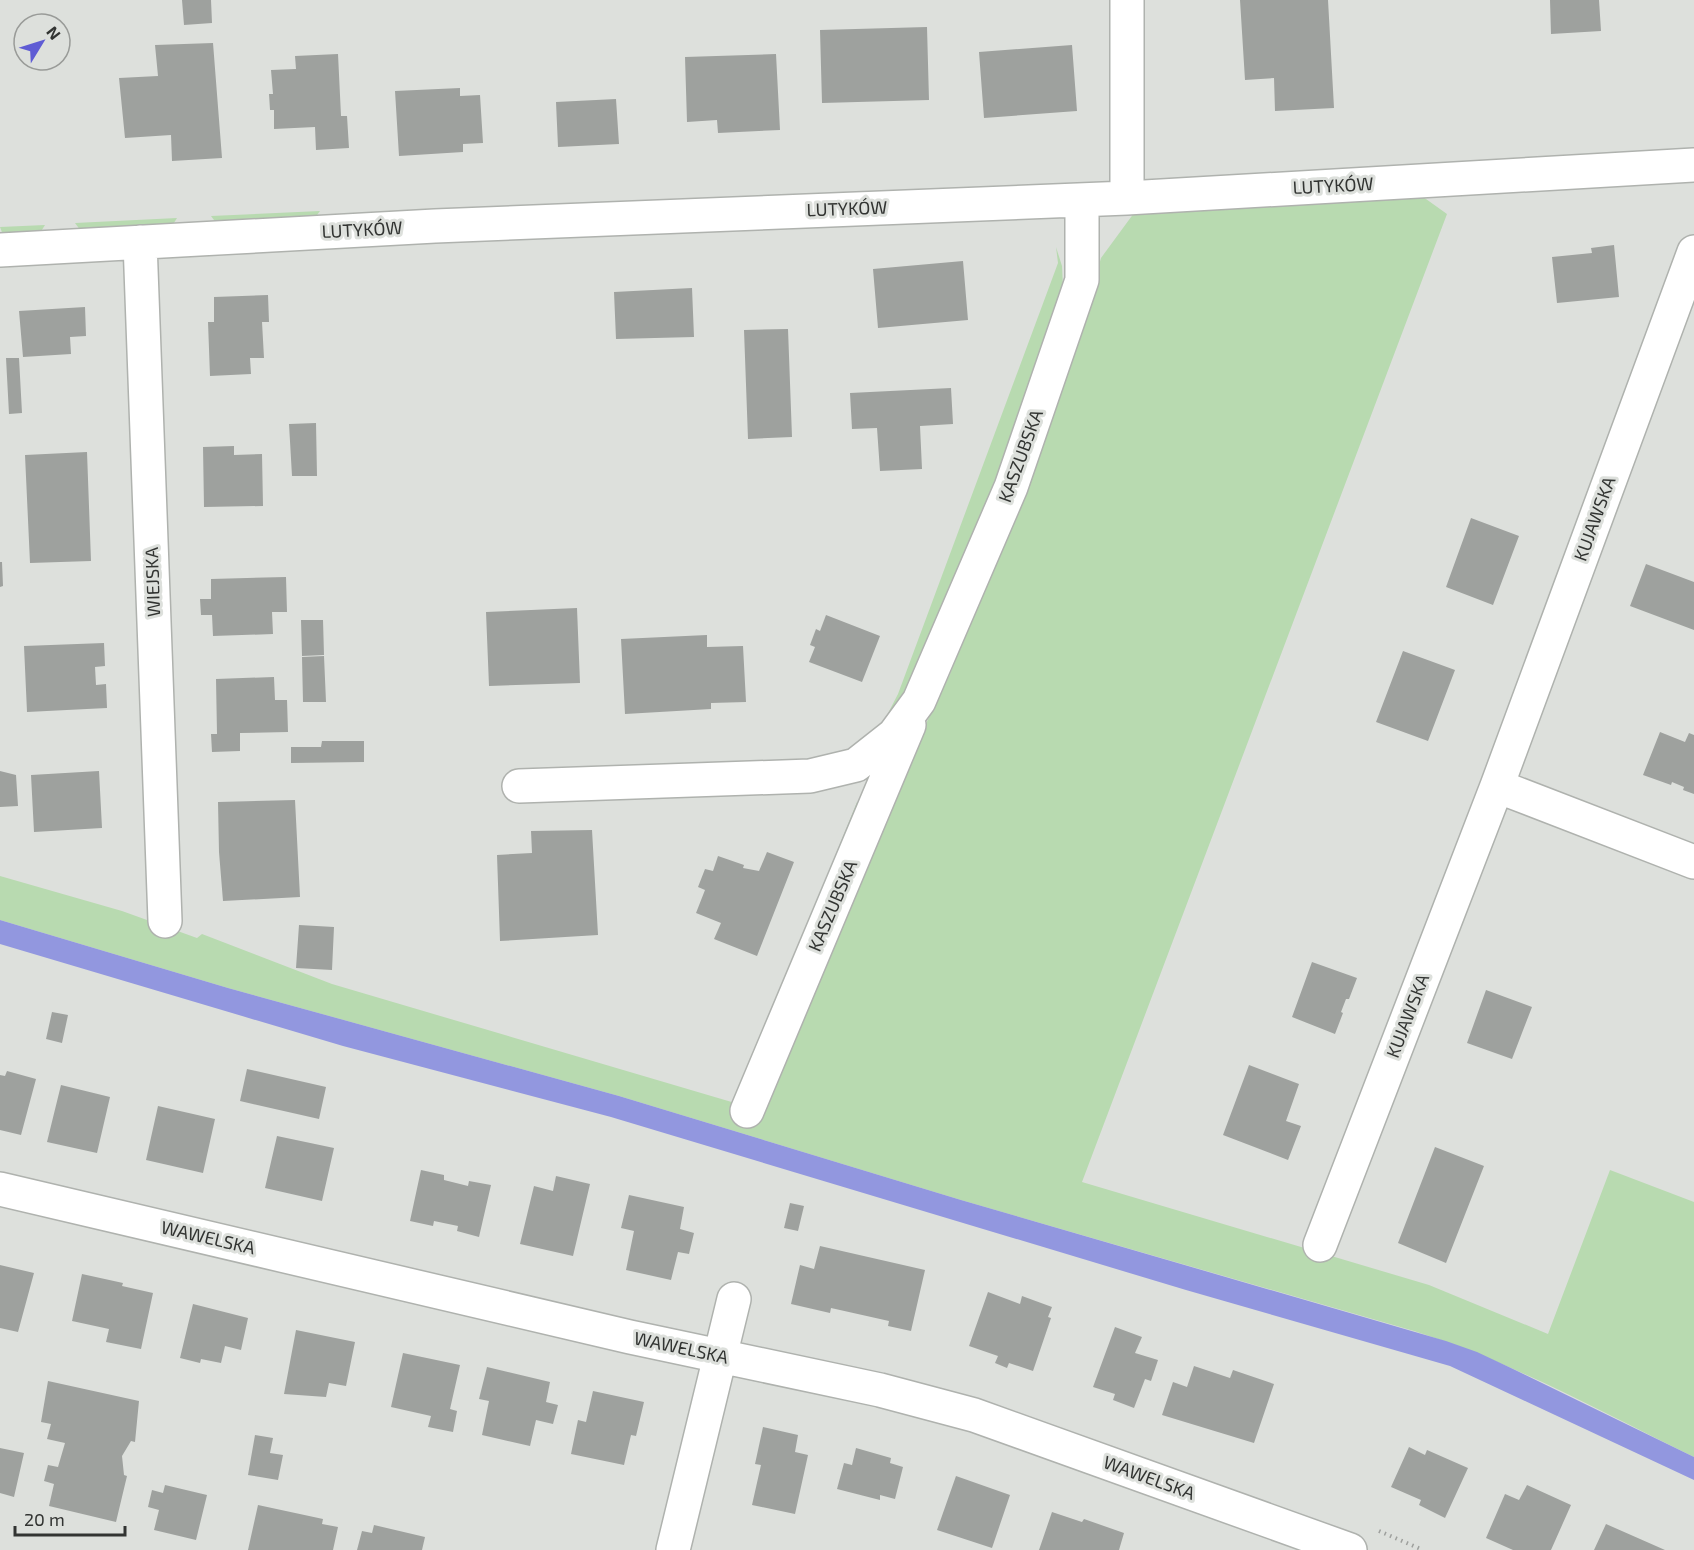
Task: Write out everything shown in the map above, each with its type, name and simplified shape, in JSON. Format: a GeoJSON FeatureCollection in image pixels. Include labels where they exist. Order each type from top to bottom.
{"type":"FeatureCollection","features":[{"type":"Feature","properties":{"kind":"street"},"geometry":{"type":"LineString","coordinates":[[1127,0],[1127,198]]}},
{"type":"Feature","properties":{"kind":"street","name":"LUTYKÓW"},"geometry":{"type":"LineString","coordinates":[[0,250],[435,226],[1127,198],[1694,165]]}},
{"type":"Feature","properties":{"kind":"street","name":"KASZUBSKA"},"geometry":{"type":"LineString","coordinates":[[747,1111],[1011,487],[1082,280],[1082,200]]}},
{"type":"Feature","properties":{"kind":"street","name":"WIEJSKA"},"geometry":{"type":"LineString","coordinates":[[140,242],[165,921]]}},
{"type":"Feature","properties":{"kind":"street","name":"KUJAWSKA"},"geometry":{"type":"LineString","coordinates":[[1320,1245],[1497,786],[1694,252]]}},
{"type":"Feature","properties":{"kind":"street","name":"KASZUBSKA"},"geometry":{"type":"LineString","coordinates":[[519,786],[810,776],[856,765],[894,735],[919,701]]}},
{"type":"Feature","properties":{"kind":"street"},"geometry":{"type":"LineString","coordinates":[[1497,786],[1694,862]]}},
{"type":"Feature","properties":{"kind":"street","name":"WAWELSKA"},"geometry":{"type":"LineString","coordinates":[[0,1189],[719,1357],[880,1390],[974,1415],[1350,1550]]}},
{"type":"Feature","properties":{"kind":"street"},"geometry":{"type":"LineString","coordinates":[[673,1550],[734,1299]]}},
{"type":"Feature","properties":{"kind":"green space"},"geometry":{"type":"Polygon","coordinates":[[[1419,194],[1447,214],[1082,1182],[1429,1285],[1548,1334],[1610,1170],[1694,1202],[1694,1457],[1486,1357],[1414,1331],[961,1200],[619,1096],[228,988],[0,920],[0,876],[122,911],[197,938],[202,934],[332,984],[735,1103],[857,802],[890,807],[908,761],[950,674],[1077,341],[1101,258],[1134,213],[1419,194]]]}},
{"type":"Feature","properties":{"kind":"green space"},"geometry":{"type":"Polygon","coordinates":[[[320,211],[314,219],[217,224],[211,216],[320,211]]]}},
{"type":"Feature","properties":{"kind":"green space"},"geometry":{"type":"Polygon","coordinates":[[[177,218],[172,226],[81,231],[75,223],[177,218]]]}},
{"type":"Feature","properties":{"kind":"green space"},"geometry":{"type":"Polygon","coordinates":[[[45,225],[40,233],[3,235],[0,227],[45,225]]]}},
{"type":"Feature","properties":{"kind":"green space"},"geometry":{"type":"Polygon","coordinates":[[[1056,247],[1062,266],[1063,287],[1048,353],[920,671],[884,721],[898,694],[1058,263],[1056,247]]]}},
{"type":"Feature","properties":{"kind":"water"},"geometry":{"type":"Polygon","coordinates":[[[0,920],[228,988],[619,1096],[961,1200],[1446,1341],[1477,1352],[1694,1457],[1694,1480],[1450,1366],[1186,1290],[611,1117],[343,1046],[0,944],[0,920]]]}},
{"type":"Feature","properties":{"kind":"building"},"geometry":{"type":"Polygon","coordinates":[[[182,0],[211,0],[212,23],[184,25],[182,0]]]}},
{"type":"Feature","properties":{"kind":"building"},"geometry":{"type":"Polygon","coordinates":[[[1240,0],[1328,0],[1334,108],[1275,111],[1274,78],[1245,80],[1240,0]]]}},
{"type":"Feature","properties":{"kind":"building"},"geometry":{"type":"Polygon","coordinates":[[[1550,0],[1599,0],[1601,31],[1551,34],[1550,0]]]}},
{"type":"Feature","properties":{"kind":"building"},"geometry":{"type":"Polygon","coordinates":[[[927,27],[929,100],[822,103],[820,30],[927,27]]]}},
{"type":"Feature","properties":{"kind":"building"},"geometry":{"type":"Polygon","coordinates":[[[213,43],[222,158],[172,161],[171,135],[125,138],[119,78],[158,76],[155,45],[213,43]]]}},
{"type":"Feature","properties":{"kind":"building"},"geometry":{"type":"Polygon","coordinates":[[[1072,45],[1077,111],[984,118],[979,52],[1072,45]]]}},
{"type":"Feature","properties":{"kind":"building"},"geometry":{"type":"Polygon","coordinates":[[[338,54],[341,116],[347,116],[349,148],[316,150],[315,127],[274,129],[274,110],[270,110],[269,94],[273,94],[271,70],[296,69],[295,56],[338,54]]]}},
{"type":"Feature","properties":{"kind":"building"},"geometry":{"type":"Polygon","coordinates":[[[776,54],[780,130],[718,133],[717,120],[687,122],[685,57],[776,54]]]}},
{"type":"Feature","properties":{"kind":"building"},"geometry":{"type":"Polygon","coordinates":[[[460,88],[460,96],[480,95],[483,143],[463,144],[463,152],[399,156],[395,91],[460,88]]]}},
{"type":"Feature","properties":{"kind":"building"},"geometry":{"type":"Polygon","coordinates":[[[616,99],[619,144],[558,147],[556,102],[616,99]]]}},
{"type":"Feature","properties":{"kind":"building"},"geometry":{"type":"Polygon","coordinates":[[[1614,245],[1619,297],[1557,303],[1552,257],[1592,253],[1591,248],[1614,245]]]}},
{"type":"Feature","properties":{"kind":"building"},"geometry":{"type":"Polygon","coordinates":[[[963,261],[968,320],[878,328],[873,269],[963,261]]]}},
{"type":"Feature","properties":{"kind":"building"},"geometry":{"type":"Polygon","coordinates":[[[692,288],[694,337],[616,339],[614,292],[692,288]]]}},
{"type":"Feature","properties":{"kind":"building"},"geometry":{"type":"Polygon","coordinates":[[[268,295],[269,322],[262,322],[264,358],[250,358],[251,374],[210,376],[208,322],[214,322],[214,297],[268,295]]]}},
{"type":"Feature","properties":{"kind":"building"},"geometry":{"type":"Polygon","coordinates":[[[85,307],[86,336],[70,337],[71,354],[23,357],[19,311],[85,307]]]}},
{"type":"Feature","properties":{"kind":"building"},"geometry":{"type":"Polygon","coordinates":[[[788,329],[792,437],[748,439],[744,330],[788,329]]]}},
{"type":"Feature","properties":{"kind":"building"},"geometry":{"type":"Polygon","coordinates":[[[6,358],[19,358],[22,413],[9,414],[6,358]]]}},
{"type":"Feature","properties":{"kind":"building"},"geometry":{"type":"Polygon","coordinates":[[[951,388],[953,424],[920,426],[922,469],[880,471],[877,428],[852,429],[850,393],[951,388]]]}},
{"type":"Feature","properties":{"kind":"building"},"geometry":{"type":"Polygon","coordinates":[[[316,423],[317,476],[292,476],[289,424],[316,423]]]}},
{"type":"Feature","properties":{"kind":"building"},"geometry":{"type":"Polygon","coordinates":[[[234,446],[234,455],[262,454],[263,506],[204,507],[203,447],[234,446]]]}},
{"type":"Feature","properties":{"kind":"building"},"geometry":{"type":"Polygon","coordinates":[[[87,452],[91,561],[30,563],[25,455],[87,452]]]}},
{"type":"Feature","properties":{"kind":"building"},"geometry":{"type":"Polygon","coordinates":[[[1471,518],[1519,536],[1493,605],[1446,587],[1471,518]]]}},
{"type":"Feature","properties":{"kind":"building"},"geometry":{"type":"Polygon","coordinates":[[[0,562],[2,562],[3,586],[0,587],[0,562]]]}},
{"type":"Feature","properties":{"kind":"building"},"geometry":{"type":"Polygon","coordinates":[[[1646,564],[1694,582],[1694,630],[1630,606],[1646,564]]]}},
{"type":"Feature","properties":{"kind":"building"},"geometry":{"type":"Polygon","coordinates":[[[286,577],[287,612],[272,612],[273,634],[213,636],[212,615],[201,615],[200,599],[211,599],[211,579],[286,577]]]}},
{"type":"Feature","properties":{"kind":"building"},"geometry":{"type":"Polygon","coordinates":[[[577,608],[580,683],[489,686],[486,612],[577,608]]]}},
{"type":"Feature","properties":{"kind":"building"},"geometry":{"type":"Polygon","coordinates":[[[826,615],[880,636],[862,682],[809,662],[815,647],[810,645],[816,629],[820,631],[826,615]]]}},
{"type":"Feature","properties":{"kind":"building"},"geometry":{"type":"Polygon","coordinates":[[[301,620],[323,620],[324,655],[302,656],[301,620]]]}},
{"type":"Feature","properties":{"kind":"building"},"geometry":{"type":"Polygon","coordinates":[[[707,635],[707,647],[743,646],[746,702],[711,703],[711,709],[625,714],[621,639],[707,635]]]}},
{"type":"Feature","properties":{"kind":"building"},"geometry":{"type":"Polygon","coordinates":[[[104,643],[105,666],[95,667],[96,685],[106,684],[107,708],[27,712],[24,646],[104,643]]]}},
{"type":"Feature","properties":{"kind":"building"},"geometry":{"type":"Polygon","coordinates":[[[1403,651],[1455,670],[1428,741],[1376,722],[1403,651]]]}},
{"type":"Feature","properties":{"kind":"building"},"geometry":{"type":"Polygon","coordinates":[[[324,656],[326,702],[303,702],[302,657],[324,656]]]}},
{"type":"Feature","properties":{"kind":"building"},"geometry":{"type":"Polygon","coordinates":[[[274,677],[275,700],[287,700],[288,732],[240,733],[240,751],[212,752],[211,734],[217,734],[216,679],[274,677]]]}},
{"type":"Feature","properties":{"kind":"building"},"geometry":{"type":"Polygon","coordinates":[[[1660,732],[1685,742],[1689,733],[1694,735],[1694,794],[1672,782],[1671,785],[1643,775],[1660,732]]]}},
{"type":"Feature","properties":{"kind":"building"},"geometry":{"type":"Polygon","coordinates":[[[322,741],[364,741],[364,762],[291,763],[291,747],[321,747],[322,741]]]}},
{"type":"Feature","properties":{"kind":"building"},"geometry":{"type":"Polygon","coordinates":[[[0,771],[16,775],[18,806],[0,807],[0,771]]]}},
{"type":"Feature","properties":{"kind":"building"},"geometry":{"type":"Polygon","coordinates":[[[99,771],[102,828],[34,832],[31,775],[99,771]]]}},
{"type":"Feature","properties":{"kind":"building"},"geometry":{"type":"Polygon","coordinates":[[[295,800],[300,897],[223,901],[218,802],[295,800]]]}},
{"type":"Feature","properties":{"kind":"building"},"geometry":{"type":"Polygon","coordinates":[[[592,830],[598,935],[500,941],[497,855],[532,853],[531,831],[592,830]]]}},
{"type":"Feature","properties":{"kind":"building"},"geometry":{"type":"Polygon","coordinates":[[[767,852],[794,862],[757,956],[714,939],[721,923],[696,913],[705,890],[698,887],[705,869],[713,871],[718,856],[744,865],[743,868],[759,871],[767,852]]]}},
{"type":"Feature","properties":{"kind":"building"},"geometry":{"type":"Polygon","coordinates":[[[299,925],[334,927],[332,970],[296,968],[299,925]]]}},
{"type":"Feature","properties":{"kind":"building"},"geometry":{"type":"Polygon","coordinates":[[[1312,962],[1357,978],[1349,999],[1346,999],[1335,1034],[1292,1017],[1312,962]]]}},
{"type":"Feature","properties":{"kind":"building"},"geometry":{"type":"Polygon","coordinates":[[[1486,990],[1532,1007],[1512,1059],[1467,1043],[1486,990]]]}},
{"type":"Feature","properties":{"kind":"building"},"geometry":{"type":"Polygon","coordinates":[[[52,1012],[68,1015],[62,1043],[46,1039],[52,1012]]]}},
{"type":"Feature","properties":{"kind":"building"},"geometry":{"type":"Polygon","coordinates":[[[1249,1065],[1299,1084],[1286,1121],[1301,1126],[1288,1160],[1223,1135],[1249,1065]]]}},
{"type":"Feature","properties":{"kind":"building"},"geometry":{"type":"Polygon","coordinates":[[[247,1069],[326,1087],[319,1119],[240,1101],[247,1069]]]}},
{"type":"Feature","properties":{"kind":"building"},"geometry":{"type":"Polygon","coordinates":[[[7,1071],[36,1079],[21,1135],[0,1130],[0,1075],[5,1076],[7,1071]]]}},
{"type":"Feature","properties":{"kind":"building"},"geometry":{"type":"Polygon","coordinates":[[[61,1085],[110,1097],[97,1153],[47,1142],[61,1085]]]}},
{"type":"Feature","properties":{"kind":"building"},"geometry":{"type":"Polygon","coordinates":[[[158,1106],[215,1119],[203,1173],[146,1160],[158,1106]]]}},
{"type":"Feature","properties":{"kind":"building"},"geometry":{"type":"Polygon","coordinates":[[[277,1136],[334,1148],[322,1201],[265,1188],[277,1136]]]}},
{"type":"Feature","properties":{"kind":"building"},"geometry":{"type":"Polygon","coordinates":[[[1435,1147],[1484,1166],[1446,1263],[1398,1243],[1435,1147]]]}},
{"type":"Feature","properties":{"kind":"building"},"geometry":{"type":"Polygon","coordinates":[[[421,1170],[444,1175],[444,1180],[468,1186],[469,1181],[491,1185],[479,1237],[457,1231],[458,1226],[434,1221],[433,1226],[410,1221],[421,1170]]]}},
{"type":"Feature","properties":{"kind":"building"},"geometry":{"type":"Polygon","coordinates":[[[556,1176],[590,1184],[573,1256],[520,1244],[534,1186],[553,1191],[556,1176]]]}},
{"type":"Feature","properties":{"kind":"building"},"geometry":{"type":"Polygon","coordinates":[[[629,1195],[684,1207],[680,1229],[694,1233],[689,1254],[678,1252],[671,1280],[626,1270],[634,1231],[621,1228],[629,1195]]]}},
{"type":"Feature","properties":{"kind":"building"},"geometry":{"type":"Polygon","coordinates":[[[790,1203],[804,1206],[798,1231],[784,1228],[790,1203]]]}},
{"type":"Feature","properties":{"kind":"building"},"geometry":{"type":"Polygon","coordinates":[[[820,1246],[925,1270],[911,1331],[888,1326],[889,1321],[831,1308],[830,1313],[791,1304],[800,1265],[814,1269],[820,1246]]]}},
{"type":"Feature","properties":{"kind":"building"},"geometry":{"type":"Polygon","coordinates":[[[0,1265],[34,1273],[18,1332],[0,1328],[0,1265]]]}},
{"type":"Feature","properties":{"kind":"building"},"geometry":{"type":"Polygon","coordinates":[[[82,1274],[123,1283],[122,1286],[153,1293],[141,1349],[106,1342],[109,1329],[72,1321],[82,1274]]]}},
{"type":"Feature","properties":{"kind":"building"},"geometry":{"type":"Polygon","coordinates":[[[988,1292],[1020,1304],[1022,1296],[1052,1307],[1048,1317],[1051,1318],[1033,1371],[1009,1363],[1007,1368],[995,1363],[998,1356],[969,1346],[988,1292]]]}},
{"type":"Feature","properties":{"kind":"building"},"geometry":{"type":"Polygon","coordinates":[[[193,1304],[248,1318],[241,1350],[225,1346],[221,1363],[201,1359],[200,1363],[180,1358],[193,1304]]]}},
{"type":"Feature","properties":{"kind":"building"},"geometry":{"type":"Polygon","coordinates":[[[1115,1327],[1142,1337],[1135,1353],[1158,1360],[1151,1381],[1145,1379],[1134,1408],[1113,1400],[1115,1394],[1093,1387],[1115,1327]]]}},
{"type":"Feature","properties":{"kind":"building"},"geometry":{"type":"Polygon","coordinates":[[[296,1330],[355,1342],[346,1386],[329,1383],[326,1397],[284,1394],[296,1330]]]}},
{"type":"Feature","properties":{"kind":"building"},"geometry":{"type":"Polygon","coordinates":[[[403,1353],[460,1365],[450,1409],[457,1411],[453,1432],[428,1427],[431,1416],[391,1407],[403,1353]]]}},
{"type":"Feature","properties":{"kind":"building"},"geometry":{"type":"Polygon","coordinates":[[[1194,1366],[1230,1378],[1233,1370],[1274,1384],[1254,1443],[1162,1415],[1173,1382],[1187,1387],[1194,1366]]]}},
{"type":"Feature","properties":{"kind":"building"},"geometry":{"type":"Polygon","coordinates":[[[487,1367],[550,1382],[546,1402],[558,1405],[553,1424],[536,1420],[530,1446],[482,1435],[489,1401],[479,1399],[487,1367]]]}},
{"type":"Feature","properties":{"kind":"building"},"geometry":{"type":"Polygon","coordinates":[[[48,1381],[139,1401],[135,1442],[131,1441],[122,1456],[124,1475],[127,1476],[116,1522],[49,1506],[54,1484],[44,1481],[48,1465],[58,1467],[65,1443],[47,1439],[51,1424],[41,1422],[48,1381]]]}},
{"type":"Feature","properties":{"kind":"building"},"geometry":{"type":"Polygon","coordinates":[[[593,1391],[644,1402],[636,1436],[631,1435],[624,1465],[571,1454],[578,1420],[586,1422],[593,1391]]]}},
{"type":"Feature","properties":{"kind":"building"},"geometry":{"type":"Polygon","coordinates":[[[763,1427],[798,1435],[795,1452],[808,1455],[795,1514],[752,1505],[761,1465],[755,1464],[763,1427]]]}},
{"type":"Feature","properties":{"kind":"building"},"geometry":{"type":"Polygon","coordinates":[[[255,1435],[273,1438],[270,1453],[283,1455],[278,1480],[248,1475],[255,1435]]]}},
{"type":"Feature","properties":{"kind":"building"},"geometry":{"type":"Polygon","coordinates":[[[1409,1447],[1425,1455],[1427,1450],[1468,1468],[1445,1518],[1419,1505],[1421,1500],[1391,1487],[1409,1447]]]}},
{"type":"Feature","properties":{"kind":"building"},"geometry":{"type":"Polygon","coordinates":[[[0,1448],[24,1453],[14,1497],[0,1493],[0,1448]]]}},
{"type":"Feature","properties":{"kind":"building"},"geometry":{"type":"Polygon","coordinates":[[[856,1448],[891,1458],[890,1463],[903,1467],[895,1499],[880,1495],[880,1500],[837,1489],[844,1463],[852,1465],[856,1448]]]}},
{"type":"Feature","properties":{"kind":"building"},"geometry":{"type":"Polygon","coordinates":[[[956,1476],[1010,1495],[992,1548],[937,1530],[956,1476]]]}},
{"type":"Feature","properties":{"kind":"building"},"geometry":{"type":"Polygon","coordinates":[[[165,1485],[207,1495],[196,1540],[154,1530],[159,1510],[148,1507],[152,1490],[163,1493],[165,1485]]]}},
{"type":"Feature","properties":{"kind":"building"},"geometry":{"type":"Polygon","coordinates":[[[1527,1485],[1571,1505],[1551,1550],[1513,1550],[1486,1538],[1505,1494],[1519,1500],[1527,1485]]]}},
{"type":"Feature","properties":{"kind":"building"},"geometry":{"type":"Polygon","coordinates":[[[258,1505],[323,1519],[322,1524],[338,1527],[333,1550],[248,1550],[258,1505]]]}},
{"type":"Feature","properties":{"kind":"building"},"geometry":{"type":"Polygon","coordinates":[[[1052,1512],[1082,1522],[1084,1519],[1124,1533],[1119,1550],[1039,1550],[1052,1512]]]}},
{"type":"Feature","properties":{"kind":"building"},"geometry":{"type":"Polygon","coordinates":[[[1606,1524],[1665,1550],[1594,1550],[1606,1524]]]}},
{"type":"Feature","properties":{"kind":"building"},"geometry":{"type":"Polygon","coordinates":[[[374,1525],[425,1537],[422,1550],[357,1550],[362,1531],[372,1533],[374,1525]]]}}]}
